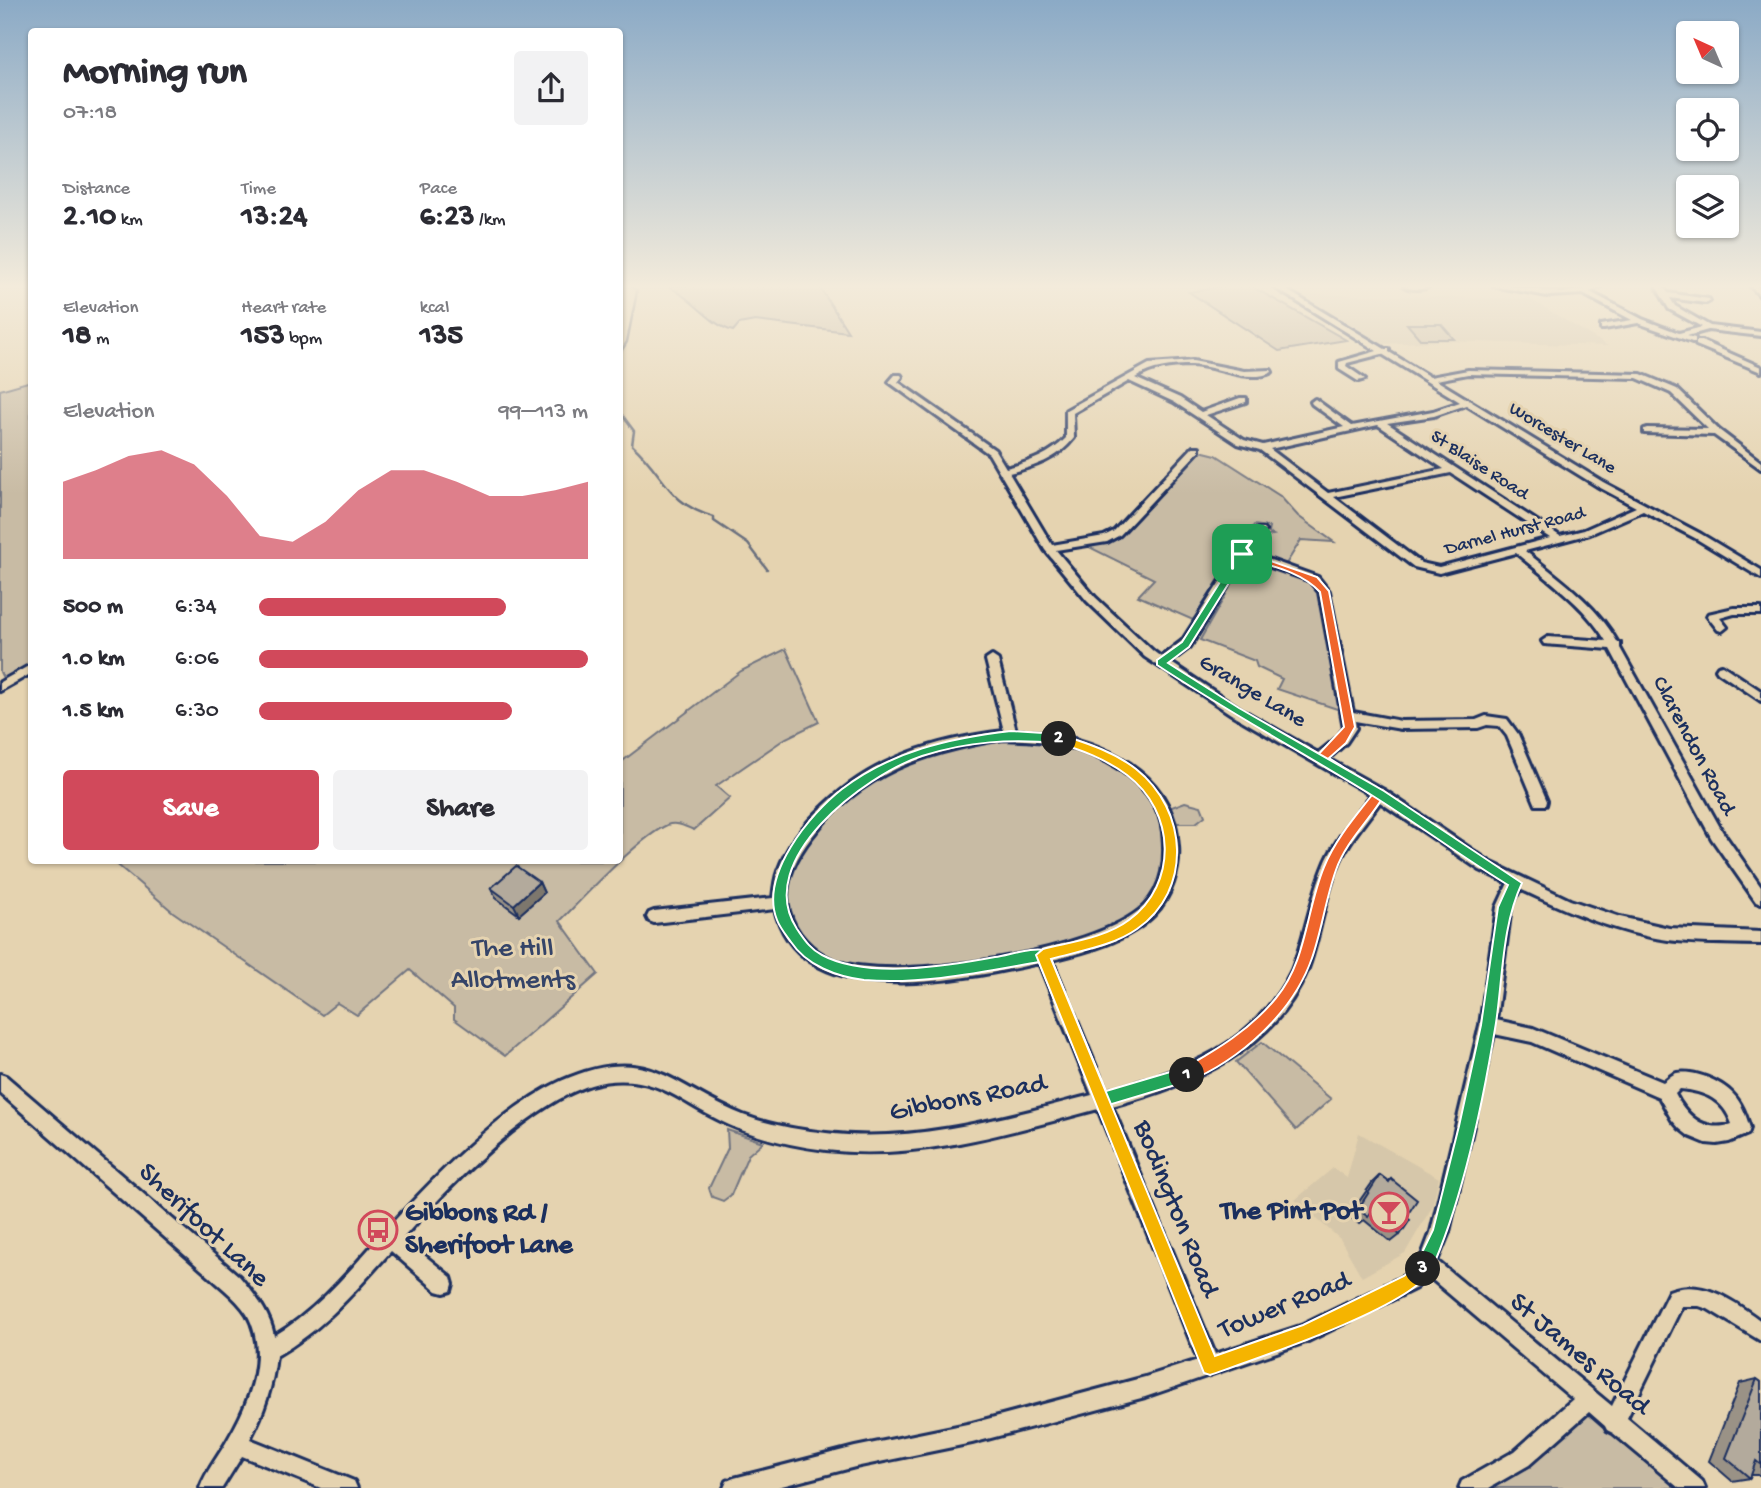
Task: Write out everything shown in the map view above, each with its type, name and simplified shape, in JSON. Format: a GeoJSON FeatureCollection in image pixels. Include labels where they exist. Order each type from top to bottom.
{"type":"FeatureCollection","features":[{"type":"Feature","properties":{"kind":"street"},"geometry":{"type":"LineString","coordinates":[[1362,378],[1342,367],[1343,362],[1369,355]]}},
{"type":"Feature","properties":{"kind":"street","name":"Worcester Lane"},"geometry":{"type":"LineString","coordinates":[[1393,355],[1761,575]]}},
{"type":"Feature","properties":{"kind":"street"},"geometry":{"type":"LineString","coordinates":[[1734,355],[1761,370]]}},
{"type":"Feature","properties":{"kind":"street"},"geometry":{"type":"LineString","coordinates":[[1003,471],[1058,451],[1070,438],[1069,412],[1129,378],[1141,368],[1182,363],[1268,372]]}},
{"type":"Feature","properties":{"kind":"street"},"geometry":{"type":"LineString","coordinates":[[1430,379],[1468,372],[1638,376],[1674,391],[1716,432],[1761,466]]}},
{"type":"Feature","properties":{"kind":"street","name":"Grange Lane"},"geometry":{"type":"LineString","coordinates":[[898,377],[893,382],[992,452],[1049,548],[1091,599],[1161,663],[1235,711],[1379,794],[1458,849],[1516,883],[1565,904],[1657,931],[1761,938]]}},
{"type":"Feature","properties":{"kind":"street","name":"Darnel Hurst Road"},"geometry":{"type":"LineString","coordinates":[[1129,378],[1177,400],[1241,442],[1264,448],[1418,565],[1429,569],[1439,570],[1559,540],[1611,522],[1643,507]]}},
{"type":"Feature","properties":{"kind":"street"},"geometry":{"type":"LineString","coordinates":[[1264,448],[1379,422],[1434,413],[1468,402]]}},
{"type":"Feature","properties":{"kind":"street"},"geometry":{"type":"LineString","coordinates":[[1199,415],[1239,403]]}},
{"type":"Feature","properties":{"kind":"street"},"geometry":{"type":"LineString","coordinates":[[1317,407],[1350,428]]}},
{"type":"Feature","properties":{"kind":"street","name":"St Blaise Road"},"geometry":{"type":"LineString","coordinates":[[1379,422],[1559,540]]}},
{"type":"Feature","properties":{"kind":"street"},"geometry":{"type":"LineString","coordinates":[[1647,431],[1716,432]]}},
{"type":"Feature","properties":{"kind":"street"},"geometry":{"type":"LineString","coordinates":[[1049,548],[1107,538],[1117,533],[1196,449]]}},
{"type":"Feature","properties":{"kind":"street"},"geometry":{"type":"LineString","coordinates":[[1326,496],[1452,470]]}},
{"type":"Feature","properties":{"kind":"street"},"geometry":{"type":"LineString","coordinates":[[1161,663],[1186,644],[1242,554],[1260,531]]}},
{"type":"Feature","properties":{"kind":"street","name":"Clarendon Road"},"geometry":{"type":"LineString","coordinates":[[1518,550],[1588,609],[1616,646],[1717,835],[1761,898]]}},
{"type":"Feature","properties":{"kind":"street"},"geometry":{"type":"LineString","coordinates":[[1242,554],[1303,574],[1314,579],[1324,591],[1350,727],[1342,740],[1320,759]]}},
{"type":"Feature","properties":{"kind":"street"},"geometry":{"type":"LineString","coordinates":[[1722,626],[1712,616],[1734,611],[1761,611]]}},
{"type":"Feature","properties":{"kind":"street"},"geometry":{"type":"LineString","coordinates":[[1548,641],[1616,646]]}},
{"type":"Feature","properties":{"kind":"street"},"geometry":{"type":"LineString","coordinates":[[992,660],[1011,735]]}},
{"type":"Feature","properties":{"kind":"street"},"geometry":{"type":"LineString","coordinates":[[1722,669],[1761,697]]}},
{"type":"Feature","properties":{"kind":"street"},"geometry":{"type":"LineString","coordinates":[[0,687],[28,670]]}},
{"type":"Feature","properties":{"kind":"street"},"geometry":{"type":"LineString","coordinates":[[1348,715],[1401,724],[1478,724],[1486,720],[1503,722],[1512,734],[1541,802]]}},
{"type":"Feature","properties":{"kind":"street"},"geometry":{"type":"LineString","coordinates":[[1011,735],[1074,742],[1122,764],[1155,797],[1171,831],[1171,868],[1162,893],[1149,912],[1131,926],[1104,939],[1043,955],[952,971],[887,975],[839,969],[819,961],[803,949],[782,918],[779,903],[783,876],[793,853],[823,812],[848,791],[884,768],[918,753],[967,740],[1011,735]]}},
{"type":"Feature","properties":{"kind":"street","name":"Gibbons Road"},"geometry":{"type":"LineString","coordinates":[[266,1351],[296,1336],[318,1318],[390,1238],[488,1142],[526,1112],[574,1084],[611,1073],[649,1075],[672,1083],[741,1122],[828,1144],[917,1143],[949,1138],[1102,1100],[1161,1084],[1202,1068],[1228,1052],[1270,1016],[1299,973],[1329,869],[1340,848],[1379,794]]}},
{"type":"Feature","properties":{"kind":"street","name":"Tower Road"},"geometry":{"type":"LineString","coordinates":[[734,1488],[855,1457],[972,1433],[1144,1387],[1306,1333],[1410,1282],[1427,1264],[1440,1232],[1488,1025],[1504,907],[1516,883]]}},
{"type":"Feature","properties":{"kind":"street"},"geometry":{"type":"LineString","coordinates":[[654,917],[779,903]]}},
{"type":"Feature","properties":{"kind":"street","name":"Bodington Road"},"geometry":{"type":"LineString","coordinates":[[1043,955],[1210,1366]]}},
{"type":"Feature","properties":{"kind":"street"},"geometry":{"type":"LineString","coordinates":[[1488,1025],[1533,1035],[1665,1091],[1670,1106],[1681,1119],[1705,1137],[1725,1138],[1742,1129],[1738,1114],[1726,1098],[1702,1082],[1678,1081],[1665,1091]]}},
{"type":"Feature","properties":{"kind":"street","name":"Sherifoot Lane"},"geometry":{"type":"LineString","coordinates":[[0,1082],[232,1283],[254,1309],[266,1351],[259,1396],[238,1444],[210,1488]]}},
{"type":"Feature","properties":{"kind":"street"},"geometry":{"type":"LineString","coordinates":[[390,1238],[444,1284]]}},
{"type":"Feature","properties":{"kind":"street","name":"St James Road"},"geometry":{"type":"LineString","coordinates":[[1427,1264],[1695,1488]]}},
{"type":"Feature","properties":{"kind":"street"},"geometry":{"type":"LineString","coordinates":[[1614,1423],[1676,1298],[1688,1294],[1703,1297],[1731,1311],[1761,1332]]}},
{"type":"Feature","properties":{"kind":"street"},"geometry":{"type":"LineString","coordinates":[[1469,1488],[1522,1458],[1587,1400]]}},
{"type":"Feature","properties":{"kind":"street"},"geometry":{"type":"LineString","coordinates":[[238,1444],[347,1488]]}},
{"type":"Feature","properties":{"kind":"shaded area"},"geometry":{"type":"Polygon","coordinates":[[[1359,1133],[1439,1178],[1432,1207],[1405,1253],[1362,1277],[1340,1239],[1295,1200],[1333,1168],[1347,1178],[1359,1133]]]}},
{"type":"Feature","properties":{"kind":"green space"},"geometry":{"type":"Polygon","coordinates":[[[28,382],[28,665],[4,680],[0,672],[0,390],[28,382]]]}},
{"type":"Feature","properties":{"kind":"green space"},"geometry":{"type":"Polygon","coordinates":[[[1200,451],[1216,455],[1280,496],[1298,516],[1334,542],[1301,540],[1286,564],[1259,555],[1255,548],[1260,538],[1273,535],[1268,533],[1269,527],[1254,525],[1193,620],[1138,596],[1154,579],[1085,545],[1118,538],[1200,451]]]}},
{"type":"Feature","properties":{"kind":"green space"},"geometry":{"type":"Polygon","coordinates":[[[1245,561],[1255,561],[1312,581],[1318,589],[1340,710],[1277,689],[1282,679],[1257,667],[1255,661],[1200,640],[1245,561]]]}},
{"type":"Feature","properties":{"kind":"green space"},"geometry":{"type":"Polygon","coordinates":[[[786,649],[819,722],[786,738],[716,786],[730,798],[694,830],[681,825],[667,825],[641,842],[623,859],[623,761],[741,671],[786,649]]]}},
{"type":"Feature","properties":{"kind":"green space"},"geometry":{"type":"Polygon","coordinates":[[[1021,739],[1063,743],[1105,760],[1141,788],[1154,805],[1164,824],[1167,846],[1164,869],[1153,896],[1140,912],[1110,930],[1076,941],[1035,952],[944,966],[866,969],[839,964],[821,955],[807,942],[791,920],[787,898],[788,884],[804,844],[825,816],[852,793],[883,774],[917,759],[952,748],[1021,739]]]}},
{"type":"Feature","properties":{"kind":"green space"},"geometry":{"type":"Polygon","coordinates":[[[1185,802],[1201,806],[1205,816],[1196,823],[1177,823],[1169,808],[1185,802]]]}},
{"type":"Feature","properties":{"kind":"green space","name":"The Hill Allotments"},"geometry":{"type":"Polygon","coordinates":[[[117,864],[617,864],[560,921],[598,974],[505,1056],[454,1019],[454,1008],[410,970],[357,1015],[337,1003],[322,1015],[173,912],[117,864]]]}},
{"type":"Feature","properties":{"kind":"green space"},"geometry":{"type":"Polygon","coordinates":[[[1262,1042],[1331,1099],[1296,1130],[1236,1062],[1262,1042]]]}},
{"type":"Feature","properties":{"kind":"green space"},"geometry":{"type":"Polygon","coordinates":[[[727,1130],[763,1142],[748,1155],[731,1195],[723,1201],[712,1197],[709,1188],[728,1148],[727,1130]]]}},
{"type":"Feature","properties":{"kind":"green space"},"geometry":{"type":"Polygon","coordinates":[[[1591,1411],[1685,1488],[1488,1488],[1591,1411]]]}},
{"type":"Feature","properties":{"kind":"building"},"geometry":{"type":"Polygon","coordinates":[[[516,866],[539,882],[514,905],[491,888],[516,866]]]}},
{"type":"Feature","properties":{"kind":"building","name":"The Pint Pot"},"geometry":{"type":"Polygon","coordinates":[[[1380,1175],[1389,1182],[1391,1179],[1417,1200],[1406,1217],[1410,1220],[1400,1235],[1371,1212],[1368,1217],[1358,1209],[1380,1175]]]}},
{"type":"Feature","properties":{"kind":"building"},"geometry":{"type":"Polygon","coordinates":[[[1757,1379],[1761,1382],[1761,1465],[1756,1461],[1750,1478],[1726,1458],[1757,1379]]]}},
{"type":"Feature","properties":{"kind":"waterway"},"geometry":{"type":"LineString","coordinates":[[623,416],[634,431],[632,445],[676,496],[698,511],[714,517],[714,521],[748,544],[767,569]]}},
{"type":"Feature","properties":{"kind":"place","name":"The Pint Pot"},"geometry":{"type":"Point","coordinates":[1389,1212]}},
{"type":"Feature","properties":{"kind":"place","name":"Gibbons Rd / Sherifoot Lane"},"geometry":{"type":"Point","coordinates":[378,1230]}},
{"type":"Feature","properties":{"kind":"route"},"geometry":{"type":"LineString","coordinates":[[1242,554],[1186,644],[1161,663],[1235,711],[1379,794],[1458,849],[1516,883],[1504,907],[1488,1025],[1467,1126],[1440,1232],[1427,1264],[1410,1282],[1306,1333],[1210,1366],[1043,955],[1104,939],[1131,926],[1149,912],[1162,893],[1171,868],[1171,831],[1159,805],[1143,781],[1122,764],[1088,746],[1034,735],[1003,735],[967,740],[918,753],[884,768],[848,791],[823,812],[810,827],[786,867],[779,903],[782,918],[803,949],[819,961],[863,974],[952,971],[1043,955],[1102,1100],[1182,1077],[1228,1052],[1270,1016],[1292,987],[1306,958],[1329,869],[1355,825],[1379,794],[1320,759],[1342,740],[1350,727],[1324,591],[1314,579],[1303,574],[1242,554]]}}]}
